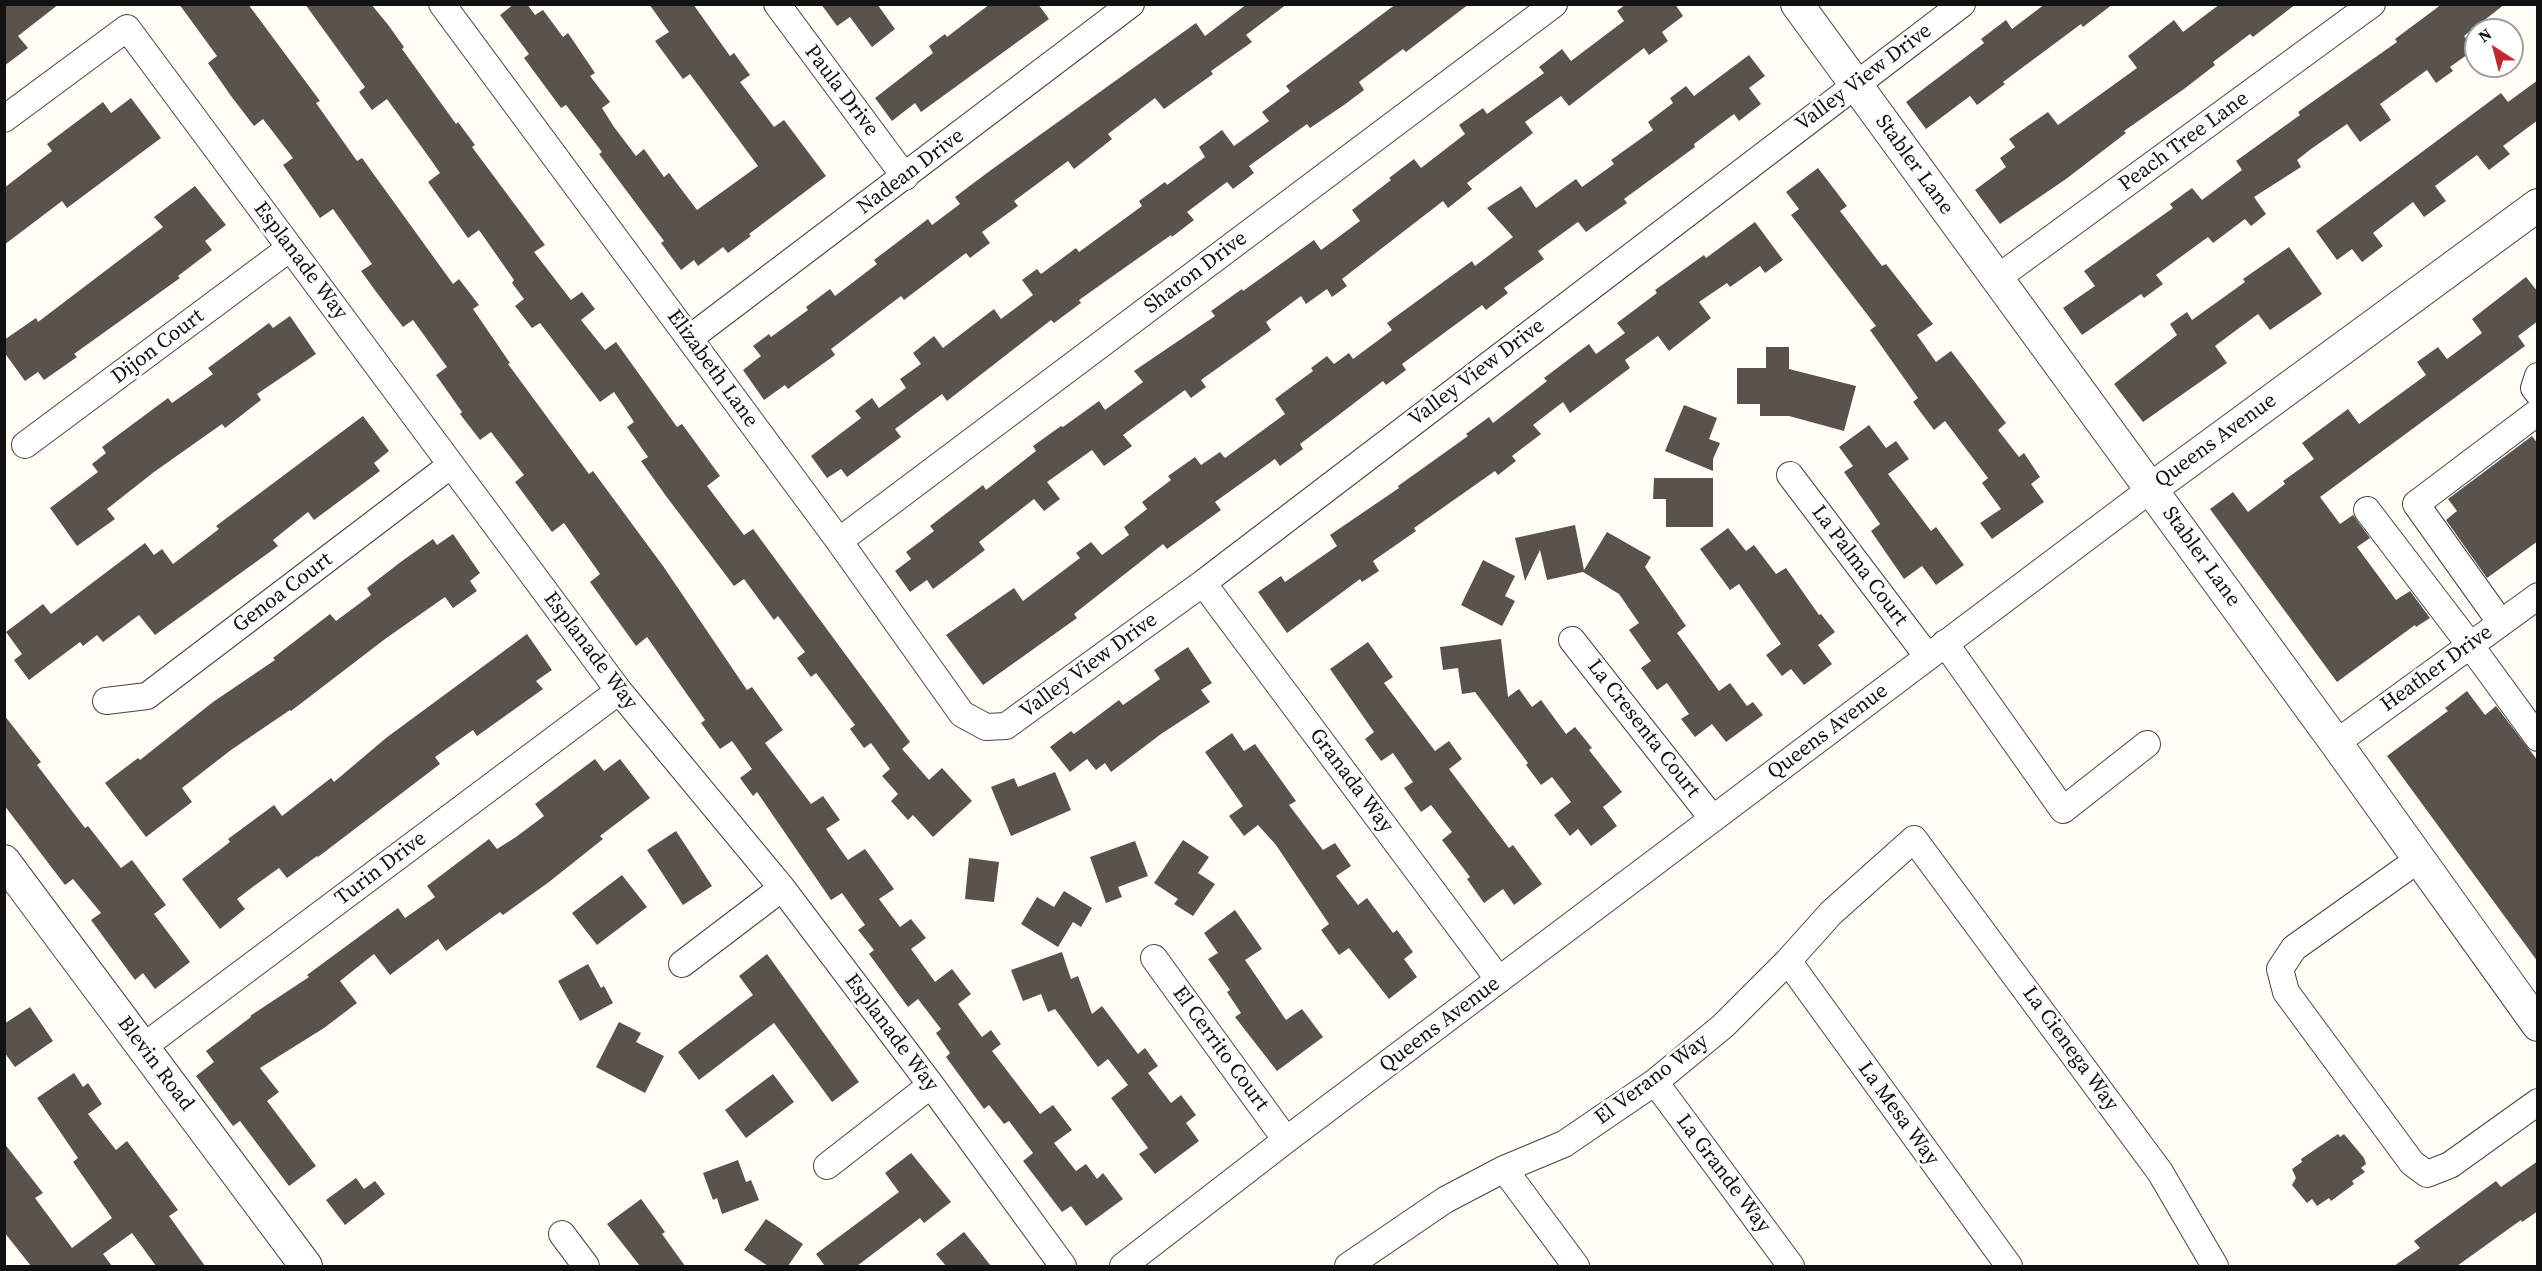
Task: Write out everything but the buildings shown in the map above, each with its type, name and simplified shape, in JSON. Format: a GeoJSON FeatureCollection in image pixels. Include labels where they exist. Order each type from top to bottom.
{"type":"FeatureCollection","features":[{"type":"Feature","properties":{"kind":"street","name":"Elizabeth Lane"},"geometry":{"type":"LineString","coordinates":[[442,4],[839,541],[962,714],[986,727]]}},
{"type":"Feature","properties":{"kind":"street","name":"Paula Drive"},"geometry":{"type":"LineString","coordinates":[[777,4],[905,177]]}},
{"type":"Feature","properties":{"kind":"street","name":"Sharon Drive"},"geometry":{"type":"LineString","coordinates":[[839,541],[1554,4]]}},
{"type":"Feature","properties":{"kind":"street","name":"Stabler Lane"},"geometry":{"type":"LineString","coordinates":[[1797,4],[2336,743],[2538,1025]]}},
{"type":"Feature","properties":{"kind":"street","name":"Valley View Drive"},"geometry":{"type":"LineString","coordinates":[[986,727],[1006,726],[1203,583],[1962,4]]}},
{"type":"Feature","properties":{"kind":"street","name":"Peach Tree Lane"},"geometry":{"type":"LineString","coordinates":[[1996,279],[2372,4]]}},
{"type":"Feature","properties":{"kind":"street","name":"Nadean Drive"},"geometry":{"type":"LineString","coordinates":[[690,338],[905,177],[1118,8]]}},
{"type":"Feature","properties":{"kind":"street","name":"Esplanade Way"},"geometry":{"type":"LineString","coordinates":[[4,118],[127,28],[619,692],[782,888],[931,1085],[1063,1266]]}},
{"type":"Feature","properties":{"kind":"street","name":"Queens Avenue"},"geometry":{"type":"LineString","coordinates":[[1123,1266],[1286,1140],[2151,489],[2538,204]]}},
{"type":"Feature","properties":{"kind":"street","name":"Dijon Court"},"geometry":{"type":"LineString","coordinates":[[25,446],[290,248]]}},
{"type":"Feature","properties":{"kind":"street"},"geometry":{"type":"LineString","coordinates":[[2538,376],[2534,388],[2538,393]]}},
{"type":"Feature","properties":{"kind":"street"},"geometry":{"type":"LineString","coordinates":[[2501,623],[2416,504],[2538,412]]}},
{"type":"Feature","properties":{"kind":"street","name":"Genoa Court"},"geometry":{"type":"LineString","coordinates":[[106,701],[147,696],[451,465]]}},
{"type":"Feature","properties":{"kind":"street","name":"La Palma Court"},"geometry":{"type":"LineString","coordinates":[[1790,475],[1937,650],[2063,810],[2147,744]]}},
{"type":"Feature","properties":{"kind":"street"},"geometry":{"type":"LineString","coordinates":[[2367,510],[2538,738]]}},
{"type":"Feature","properties":{"kind":"street","name":"Granada Way"},"geometry":{"type":"LineString","coordinates":[[1203,583],[1499,980]]}},
{"type":"Feature","properties":{"kind":"street","name":"Heather Drive"},"geometry":{"type":"LineString","coordinates":[[2336,743],[2538,596]]}},
{"type":"Feature","properties":{"kind":"street","name":"La Cresenta Court"},"geometry":{"type":"LineString","coordinates":[[1572,640],[1713,819]]}},
{"type":"Feature","properties":{"kind":"street","name":"Turin Drive"},"geometry":{"type":"LineString","coordinates":[[143,1047],[619,692]]}},
{"type":"Feature","properties":{"kind":"street","name":"El Verano Way"},"geometry":{"type":"LineString","coordinates":[[1354,1265],[1445,1200],[1504,1169],[1564,1144],[1655,1082],[1723,1026],[1788,961],[1831,913],[1914,839]]}},
{"type":"Feature","properties":{"kind":"street","name":"La Cienega Way"},"geometry":{"type":"LineString","coordinates":[[1914,839],[2160,1172],[2215,1266]]}},
{"type":"Feature","properties":{"kind":"street"},"geometry":{"type":"LineString","coordinates":[[2419,859],[2294,948],[2280,969],[2286,992],[2412,1163],[2427,1174],[2450,1165],[2538,1102]]}},
{"type":"Feature","properties":{"kind":"street","name":"Blevin Road"},"geometry":{"type":"LineString","coordinates":[[4,861],[306,1266]]}},
{"type":"Feature","properties":{"kind":"street"},"geometry":{"type":"LineString","coordinates":[[682,964],[782,888]]}},
{"type":"Feature","properties":{"kind":"street","name":"El Cerrito Court"},"geometry":{"type":"LineString","coordinates":[[1154,958],[1286,1140]]}},
{"type":"Feature","properties":{"kind":"street","name":"La Mesa Way"},"geometry":{"type":"LineString","coordinates":[[1788,961],[2009,1266]]}},
{"type":"Feature","properties":{"kind":"street","name":"La Grande Way"},"geometry":{"type":"LineString","coordinates":[[1655,1082],[1791,1266]]}},
{"type":"Feature","properties":{"kind":"street"},"geometry":{"type":"LineString","coordinates":[[827,1166],[931,1085]]}},
{"type":"Feature","properties":{"kind":"street"},"geometry":{"type":"LineString","coordinates":[[1504,1169],[1576,1266]]}},
{"type":"Feature","properties":{"kind":"street"},"geometry":{"type":"LineString","coordinates":[[562,1234],[586,1266]]}}]}
